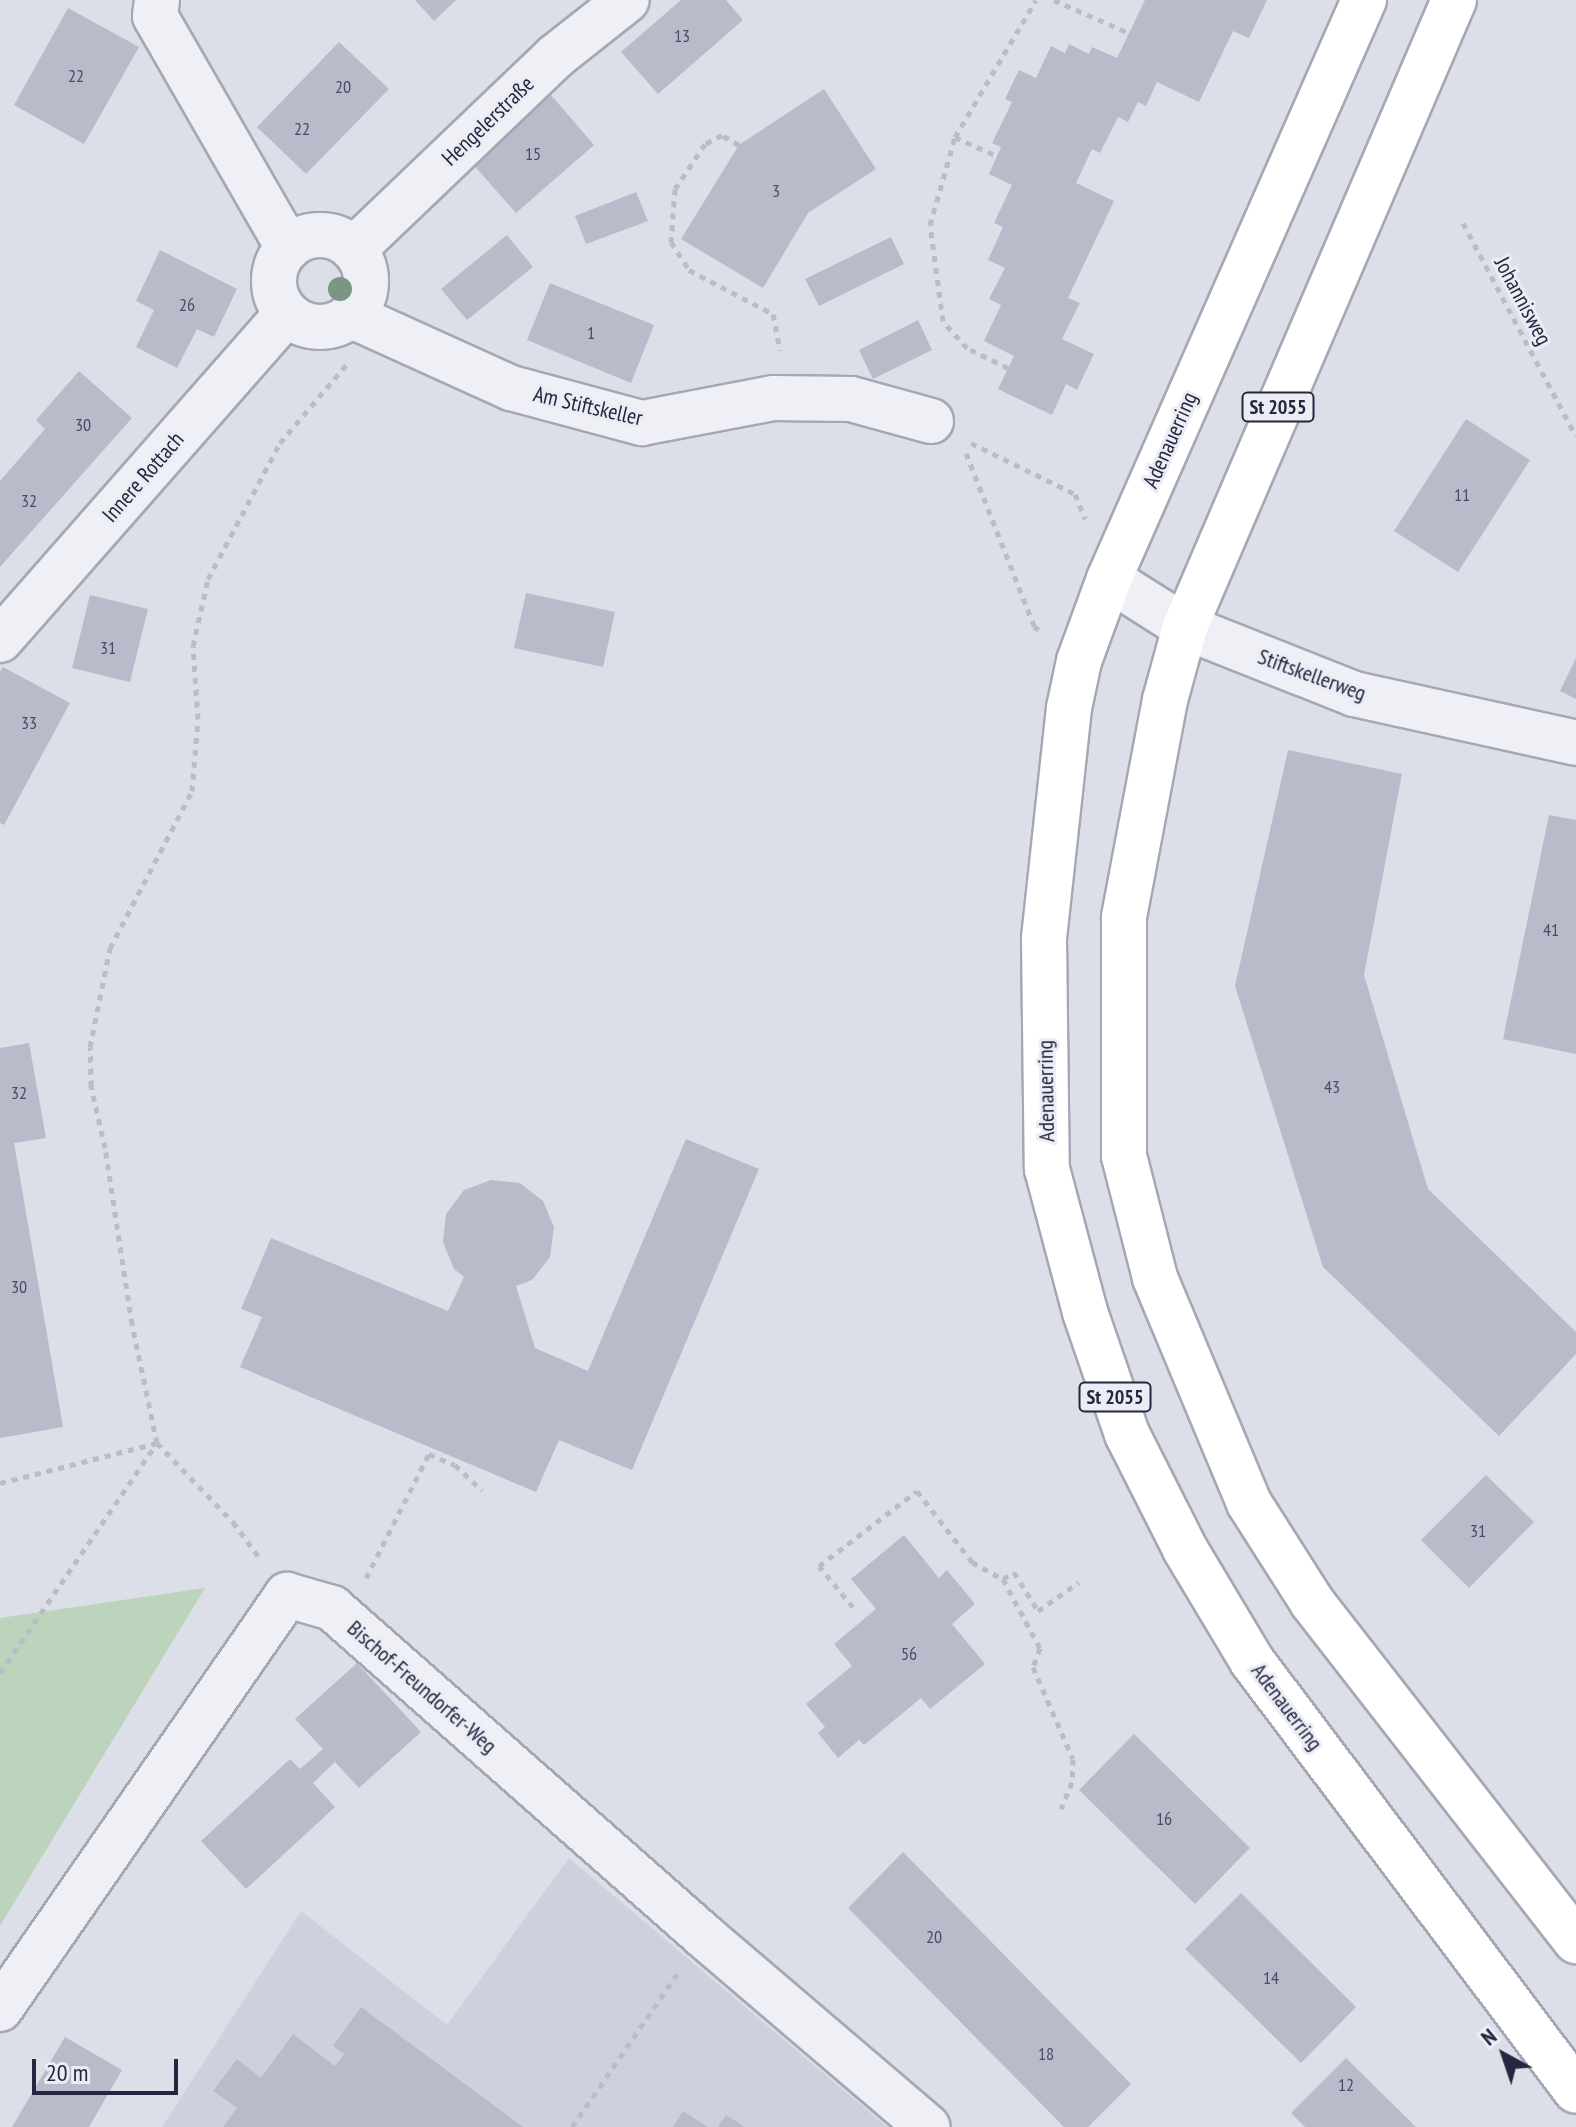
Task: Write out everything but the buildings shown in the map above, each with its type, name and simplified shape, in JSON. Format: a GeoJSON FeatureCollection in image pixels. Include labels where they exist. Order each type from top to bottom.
{"type":"FeatureCollection","features":[{"type":"Feature","properties":{"kind":"main road","name":"Adenauerring"},"geometry":{"type":"LineString","coordinates":[[1364,0],[1109,579],[1079,661],[1069,708],[1046,924],[1047,1169],[1085,1312],[1127,1434],[1185,1549],[1252,1661],[1576,2091]]}},
{"type":"Feature","properties":{"kind":"main road","name":"St 2055"},"geometry":{"type":"LineString","coordinates":[[1454,0],[1185,627],[1165,700],[1124,918],[1124,1156],[1155,1278],[1249,1503],[1296,1577],[1576,1941]]}},
{"type":"Feature","properties":{"kind":"street"},"geometry":{"type":"LineString","coordinates":[[157,0],[155,16],[288,247]]}},
{"type":"Feature","properties":{"kind":"street","name":"Hengelerstraße"},"geometry":{"type":"LineString","coordinates":[[354,249],[556,56],[627,0]]}},
{"type":"Feature","properties":{"kind":"street"},"geometry":{"type":"LineString","coordinates":[[309,236],[333,237],[354,249],[366,271],[365,295],[358,318],[330,327],[306,326],[286,314],[274,293],[275,268],[288,247],[309,236]]}},
{"type":"Feature","properties":{"kind":"street","name":"Innere Rottach"},"geometry":{"type":"LineString","coordinates":[[0,640],[286,314]]}},
{"type":"Feature","properties":{"kind":"street","name":"Am Stiftskeller"},"geometry":{"type":"LineString","coordinates":[[358,318],[511,388],[642,423],[773,398],[851,399],[931,421]]}},
{"type":"Feature","properties":{"kind":"street","name":"Stiftskellerweg"},"geometry":{"type":"LineString","coordinates":[[1109,579],[1185,627],[1354,694],[1576,743]]}},
{"type":"Feature","properties":{"kind":"street"},"geometry":{"type":"LineString","coordinates":[[0,2009],[287,1595]]}},
{"type":"Feature","properties":{"kind":"street","name":"Bischof-Freundorfer-Weg"},"geometry":{"type":"LineString","coordinates":[[287,1595],[332,1608],[704,1936],[928,2127]]}},
{"type":"Feature","properties":{"kind":"path"},"geometry":{"type":"LineString","coordinates":[[1008,368],[967,348],[943,321],[930,225],[955,137],[1036,0]]}},
{"type":"Feature","properties":{"kind":"path"},"geometry":{"type":"LineString","coordinates":[[1054,0],[1129,33]]}},
{"type":"Feature","properties":{"kind":"path"},"geometry":{"type":"LineString","coordinates":[[739,145],[722,135],[705,144],[675,189],[671,242],[689,270],[773,314],[781,352],[773,398]]}},
{"type":"Feature","properties":{"kind":"path"},"geometry":{"type":"LineString","coordinates":[[955,137],[997,156]]}},
{"type":"Feature","properties":{"kind":"path","name":"Johannisweg"},"geometry":{"type":"LineString","coordinates":[[1463,223],[1576,436]]}},
{"type":"Feature","properties":{"kind":"path"},"geometry":{"type":"LineString","coordinates":[[287,1595],[233,1522],[157,1443],[132,1324],[105,1148],[91,1086],[90,1047],[110,948],[192,791],[198,719],[193,646],[208,579],[280,443],[357,351],[358,318]]}},
{"type":"Feature","properties":{"kind":"path"},"geometry":{"type":"LineString","coordinates":[[1079,661],[1034,626],[960,437],[1075,494],[1109,579]]}},
{"type":"Feature","properties":{"kind":"path"},"geometry":{"type":"LineString","coordinates":[[0,1483],[157,1443]]}},
{"type":"Feature","properties":{"kind":"path"},"geometry":{"type":"LineString","coordinates":[[0,1673],[157,1443]]}},
{"type":"Feature","properties":{"kind":"path"},"geometry":{"type":"LineString","coordinates":[[345,1619],[429,1454],[455,1465],[482,1490]]}},
{"type":"Feature","properties":{"kind":"path"},"geometry":{"type":"LineString","coordinates":[[853,1607],[819,1566],[917,1491],[972,1562],[1003,1579],[1040,1648],[1033,1667],[1073,1759],[1072,1782],[1061,1809]]}},
{"type":"Feature","properties":{"kind":"path"},"geometry":{"type":"LineString","coordinates":[[1003,1579],[1014,1572],[1038,1611],[1079,1582]]}},
{"type":"Feature","properties":{"kind":"path"},"geometry":{"type":"LineString","coordinates":[[572,2127],[704,1936]]}},
{"type":"Feature","properties":{"kind":"shaded area"},"geometry":{"type":"Polygon","coordinates":[[[569,1858],[887,2127],[162,2127],[301,1911],[447,2025],[569,1858]]]}},
{"type":"Feature","properties":{"kind":"green space"},"geometry":{"type":"Polygon","coordinates":[[[205,1588],[0,1926],[0,1618],[205,1588]]]}}]}
